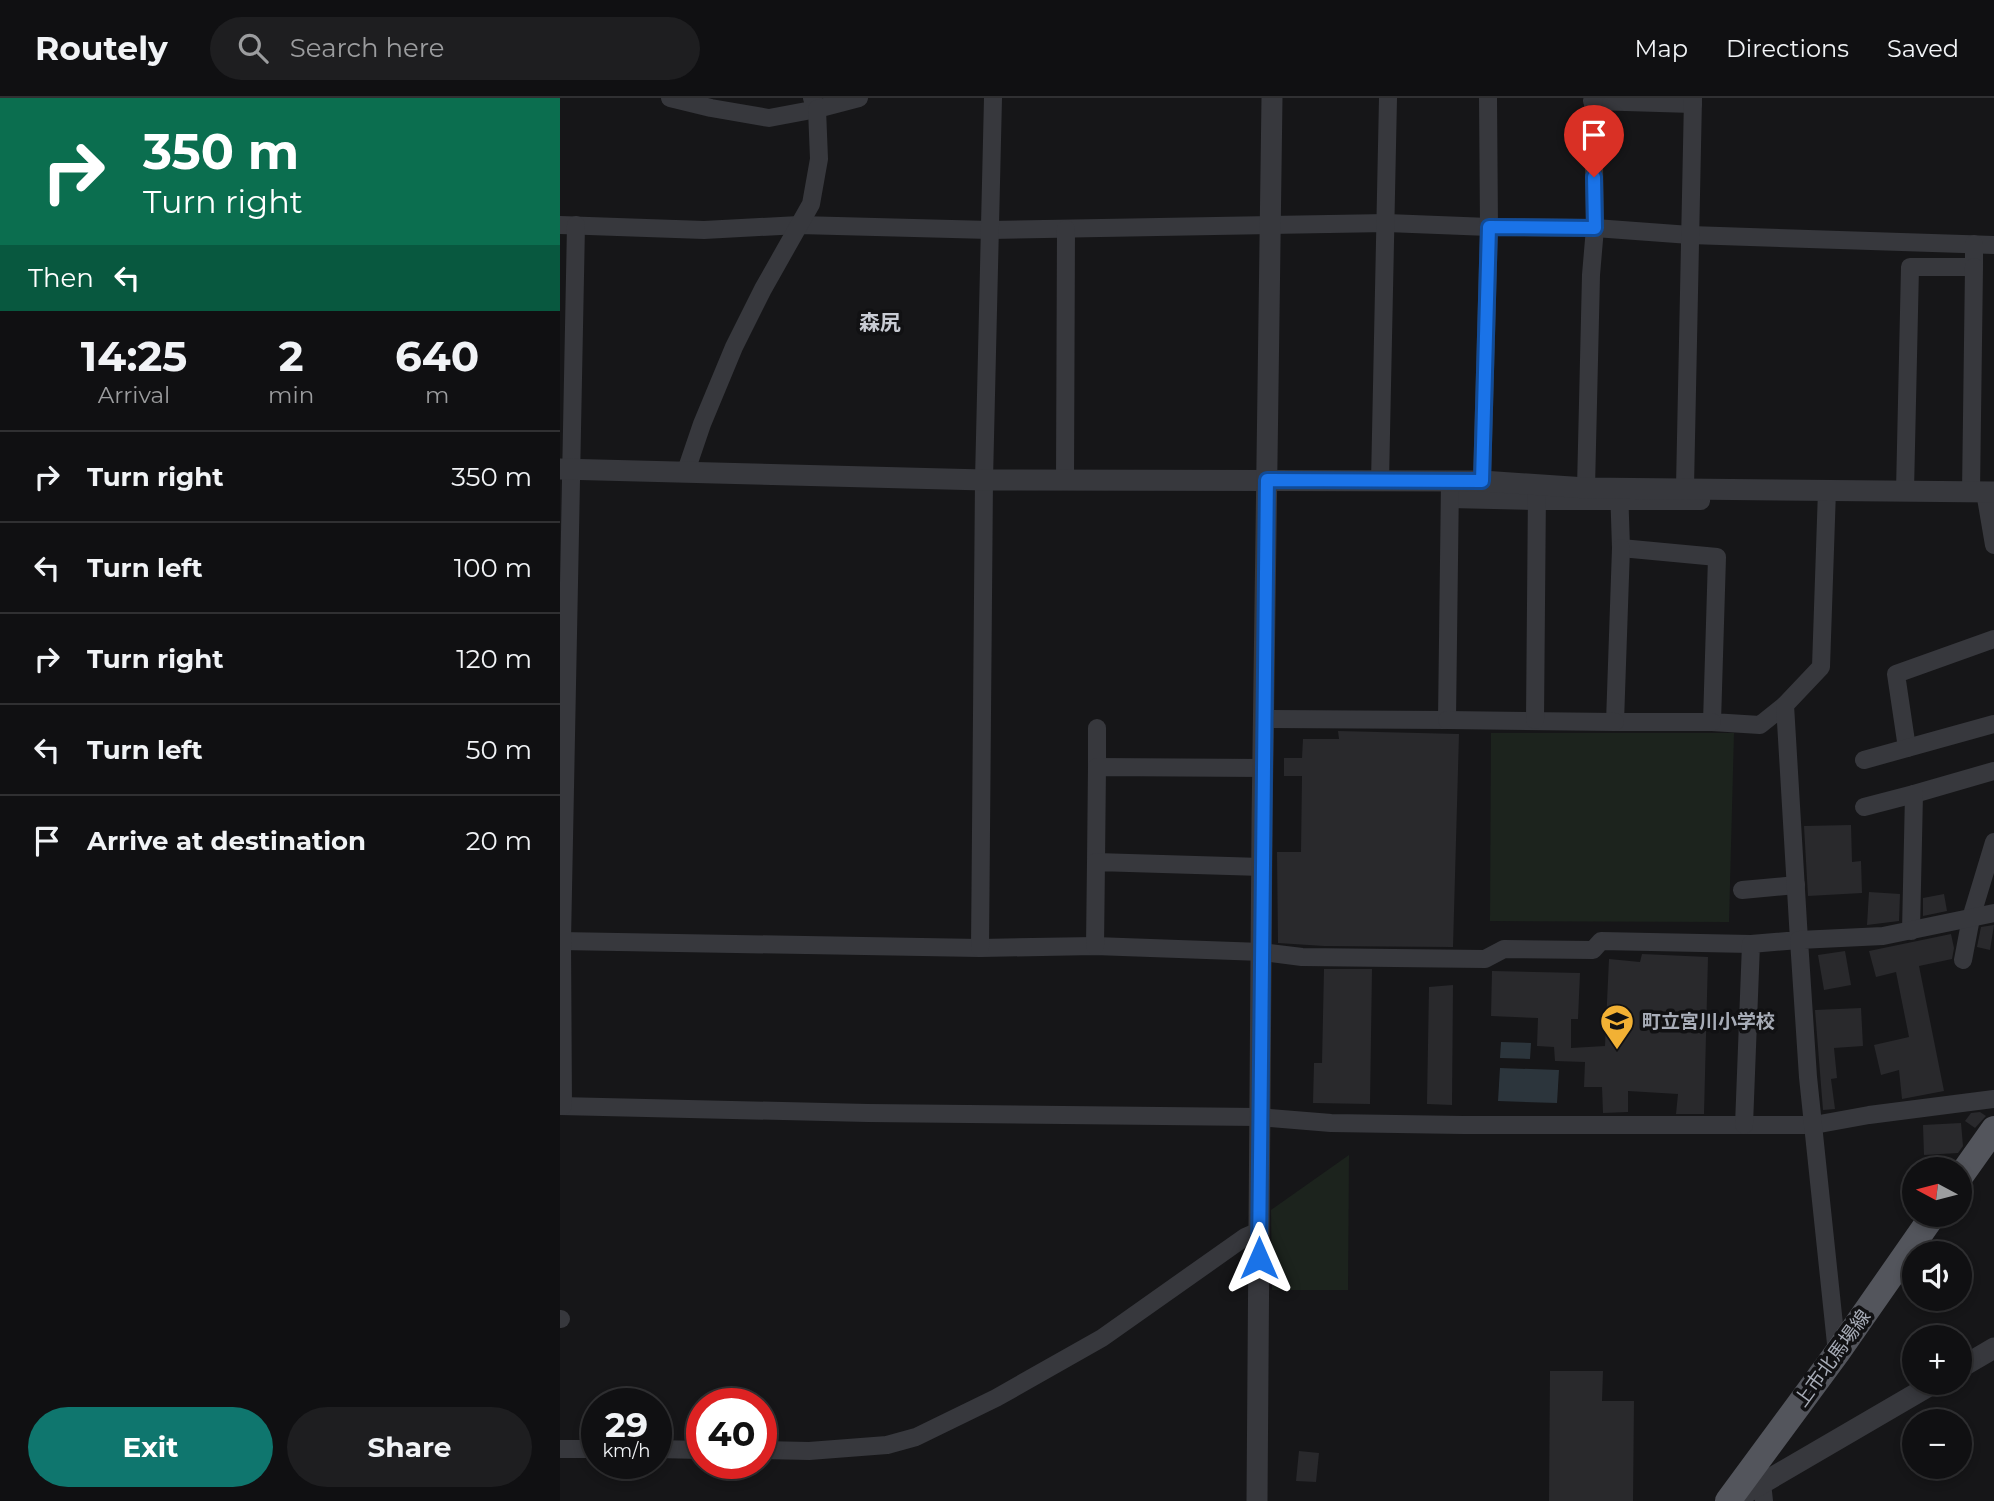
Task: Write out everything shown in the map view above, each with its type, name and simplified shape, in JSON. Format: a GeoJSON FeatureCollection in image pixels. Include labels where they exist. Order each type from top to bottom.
{"type":"FeatureCollection","features":[{"type":"Feature","properties":{"kind":"main road"},"geometry":{"type":"LineString","coordinates":[[1972,1160],[1994,1129]]}},
{"type":"Feature","properties":{"kind":"main road","name":"上市北馬場線"},"geometry":{"type":"LineString","coordinates":[[1730,1501],[1925,1227]]}},
{"type":"Feature","properties":{"kind":"street"},"geometry":{"type":"LineString","coordinates":[[670,98],[769,118],[815,104],[859,98]]}},
{"type":"Feature","properties":{"kind":"street"},"geometry":{"type":"LineString","coordinates":[[980,948],[984,480],[993,98]]}},
{"type":"Feature","properties":{"kind":"street"},"geometry":{"type":"LineString","coordinates":[[1257,1501],[1258,1117],[1272,98]]}},
{"type":"Feature","properties":{"kind":"street"},"geometry":{"type":"LineString","coordinates":[[1380,482],[1388,98]]}},
{"type":"Feature","properties":{"kind":"street"},"geometry":{"type":"LineString","coordinates":[[1482,481],[1489,227],[1488,98]]}},
{"type":"Feature","properties":{"kind":"street"},"geometry":{"type":"LineString","coordinates":[[1586,488],[1591,275],[1595,228],[1592,99],[1693,101],[1690,235],[1694,487]]}},
{"type":"Feature","properties":{"kind":"street"},"geometry":{"type":"LineString","coordinates":[[686,471],[734,347],[811,204],[819,159],[815,104]]}},
{"type":"Feature","properties":{"kind":"street"},"geometry":{"type":"LineString","coordinates":[[1994,245],[1690,235],[1595,228],[1387,223],[990,230],[799,225],[704,230],[568,225],[561,1106],[868,1113],[1258,1117],[1331,1123],[1814,1125],[1994,1099]]}},
{"type":"Feature","properties":{"kind":"street"},"geometry":{"type":"LineString","coordinates":[[1065,480],[1066,229]]}},
{"type":"Feature","properties":{"kind":"street"},"geometry":{"type":"LineString","coordinates":[[1974,244],[1984,492],[1994,545]]}},
{"type":"Feature","properties":{"kind":"street"},"geometry":{"type":"LineString","coordinates":[[1905,491],[1910,267],[1974,267]]}},
{"type":"Feature","properties":{"kind":"street"},"geometry":{"type":"LineString","coordinates":[[566,469],[984,480],[1380,482],[1450,490],[1537,493],[1619,494],[1694,487],[1984,492]]}},
{"type":"Feature","properties":{"kind":"street"},"geometry":{"type":"LineString","coordinates":[[1450,490],[1482,481],[1537,493],[1586,488],[1619,494]]}},
{"type":"Feature","properties":{"kind":"street"},"geometry":{"type":"LineString","coordinates":[[1447,720],[1450,490]]}},
{"type":"Feature","properties":{"kind":"street"},"geometry":{"type":"LineString","coordinates":[[1264,719],[1712,722],[1760,725],[1785,705],[1821,667],[1827,490]]}},
{"type":"Feature","properties":{"kind":"street"},"geometry":{"type":"LineString","coordinates":[[1535,720],[1537,493]]}},
{"type":"Feature","properties":{"kind":"street"},"geometry":{"type":"LineString","coordinates":[[1615,722],[1621,548],[1619,494]]}},
{"type":"Feature","properties":{"kind":"street"},"geometry":{"type":"LineString","coordinates":[[1621,548],[1717,557],[1712,722]]}},
{"type":"Feature","properties":{"kind":"street"},"geometry":{"type":"LineString","coordinates":[[1907,748],[1896,674],[1994,639]]}},
{"type":"Feature","properties":{"kind":"street"},"geometry":{"type":"LineString","coordinates":[[1785,705],[1808,1077],[1837,1353]]}},
{"type":"Feature","properties":{"kind":"street"},"geometry":{"type":"LineString","coordinates":[[1864,761],[1994,724]]}},
{"type":"Feature","properties":{"kind":"street"},"geometry":{"type":"LineString","coordinates":[[1095,946],[1097,728]]}},
{"type":"Feature","properties":{"kind":"street"},"geometry":{"type":"LineString","coordinates":[[1097,767],[1264,768]]}},
{"type":"Feature","properties":{"kind":"street"},"geometry":{"type":"LineString","coordinates":[[1864,807],[1994,771]]}},
{"type":"Feature","properties":{"kind":"street"},"geometry":{"type":"LineString","coordinates":[[1911,931],[1914,794]]}},
{"type":"Feature","properties":{"kind":"street"},"geometry":{"type":"LineString","coordinates":[[1963,960],[1994,842]]}},
{"type":"Feature","properties":{"kind":"street"},"geometry":{"type":"LineString","coordinates":[[1096,862],[1262,867]]}},
{"type":"Feature","properties":{"kind":"street"},"geometry":{"type":"LineString","coordinates":[[1742,890],[1796,885]]}},
{"type":"Feature","properties":{"kind":"street"},"geometry":{"type":"LineString","coordinates":[[561,941],[980,948],[1095,946],[1262,952],[1302,957],[1485,959],[1504,949],[1592,950],[1601,941],[1751,944],[1883,936],[1994,913]]}},
{"type":"Feature","properties":{"kind":"street"},"geometry":{"type":"LineString","coordinates":[[1744,1125],[1751,944]]}},
{"type":"Feature","properties":{"kind":"street"},"geometry":{"type":"LineString","coordinates":[[777,1450],[809,1451],[887,1445],[916,1437],[996,1398],[1102,1338],[1245,1237],[1259,1231]]}},
{"type":"Feature","properties":{"kind":"street"},"geometry":{"type":"LineString","coordinates":[[1972,1361],[1994,1348]]}},
{"type":"Feature","properties":{"kind":"street"},"geometry":{"type":"LineString","coordinates":[[1730,1501],[1763,1492],[1916,1395]]}},
{"type":"Feature","properties":{"kind":"street"},"geometry":{"type":"LineString","coordinates":[[560,1449],[581,1449]]}},
{"type":"Feature","properties":{"kind":"shaded area"},"geometry":{"type":"Polygon","coordinates":[[[1491,733],[1734,733],[1729,922],[1490,921],[1491,733]]]}},
{"type":"Feature","properties":{"kind":"shaded area"},"geometry":{"type":"Polygon","coordinates":[[[1501,1042],[1531,1043],[1530,1059],[1500,1058],[1501,1042]]]}},
{"type":"Feature","properties":{"kind":"shaded area"},"geometry":{"type":"Polygon","coordinates":[[[1500,1068],[1559,1070],[1557,1103],[1498,1101],[1500,1068]]]}},
{"type":"Feature","properties":{"kind":"shaded area"},"geometry":{"type":"Polygon","coordinates":[[[1349,1155],[1348,1290],[1272,1290],[1271,1210],[1349,1155]]]}},
{"type":"Feature","properties":{"kind":"building"},"geometry":{"type":"Polygon","coordinates":[[[1338,731],[1459,734],[1453,947],[1278,943],[1277,852],[1301,852],[1302,776],[1284,776],[1284,758],[1302,758],[1303,739],[1339,739],[1338,731]]]}},
{"type":"Feature","properties":{"kind":"building"},"geometry":{"type":"Polygon","coordinates":[[[1851,825],[1852,862],[1861,861],[1862,893],[1808,896],[1804,826],[1851,825]]]}},
{"type":"Feature","properties":{"kind":"building"},"geometry":{"type":"Polygon","coordinates":[[[1869,892],[1900,894],[1899,921],[1867,925],[1869,892]]]}},
{"type":"Feature","properties":{"kind":"building"},"geometry":{"type":"Polygon","coordinates":[[[1944,894],[1947,911],[1923,916],[1923,898],[1944,894]]]}},
{"type":"Feature","properties":{"kind":"building"},"geometry":{"type":"Polygon","coordinates":[[[1994,925],[1990,950],[1977,947],[1981,927],[1994,925]]]}},
{"type":"Feature","properties":{"kind":"building"},"geometry":{"type":"Polygon","coordinates":[[[1951,934],[1954,948],[1952,959],[1919,966],[1944,1091],[1902,1099],[1899,1070],[1881,1075],[1874,1045],[1909,1037],[1896,972],[1876,977],[1869,951],[1951,934]]]}},
{"type":"Feature","properties":{"kind":"building"},"geometry":{"type":"Polygon","coordinates":[[[1845,951],[1851,985],[1824,990],[1818,955],[1845,951]]]}},
{"type":"Feature","properties":{"kind":"building"},"geometry":{"type":"Polygon","coordinates":[[[1642,954],[1708,957],[1704,1114],[1676,1114],[1678,1094],[1628,1091],[1628,1112],[1603,1113],[1602,1087],[1584,1087],[1585,1062],[1555,1061],[1554,1047],[1537,1046],[1538,1018],[1491,1016],[1492,971],[1580,973],[1578,1019],[1571,1019],[1571,1048],[1605,1046],[1609,959],[1640,962],[1642,954]]]}},
{"type":"Feature","properties":{"kind":"building"},"geometry":{"type":"Polygon","coordinates":[[[1324,969],[1372,969],[1370,1104],[1313,1103],[1314,1063],[1322,1063],[1324,969]]]}},
{"type":"Feature","properties":{"kind":"building"},"geometry":{"type":"Polygon","coordinates":[[[1453,985],[1452,1105],[1427,1104],[1429,987],[1453,985]]]}},
{"type":"Feature","properties":{"kind":"building"},"geometry":{"type":"Polygon","coordinates":[[[1861,1008],[1863,1046],[1834,1048],[1837,1078],[1831,1079],[1835,1109],[1823,1110],[1815,1010],[1861,1008]]]}},
{"type":"Feature","properties":{"kind":"building"},"geometry":{"type":"Polygon","coordinates":[[[1980,1112],[1986,1116],[1975,1128],[1965,1121],[1971,1113],[1980,1112]]]}},
{"type":"Feature","properties":{"kind":"building"},"geometry":{"type":"Polygon","coordinates":[[[1961,1123],[1963,1146],[1958,1153],[1924,1155],[1923,1125],[1961,1123]]]}},
{"type":"Feature","properties":{"kind":"building"},"geometry":{"type":"Polygon","coordinates":[[[1550,1371],[1603,1371],[1602,1401],[1634,1401],[1633,1501],[1549,1501],[1550,1371]]]}},
{"type":"Feature","properties":{"kind":"building"},"geometry":{"type":"Polygon","coordinates":[[[1299,1451],[1319,1453],[1316,1482],[1296,1481],[1299,1451]]]}},
{"type":"Feature","properties":{"kind":"place","name":"町立宮川小学校"},"geometry":{"type":"Point","coordinates":[1617,1051]}},
{"type":"Feature","properties":{"kind":"district","name":"森尻"},"geometry":{"type":"Point","coordinates":[880,323]}},
{"type":"Feature","properties":{"kind":"route"},"geometry":{"type":"LineString","coordinates":[[1259,1258],[1258,1117],[1267,480],[1482,481],[1489,227],[1595,228],[1594,177]]}}]}
